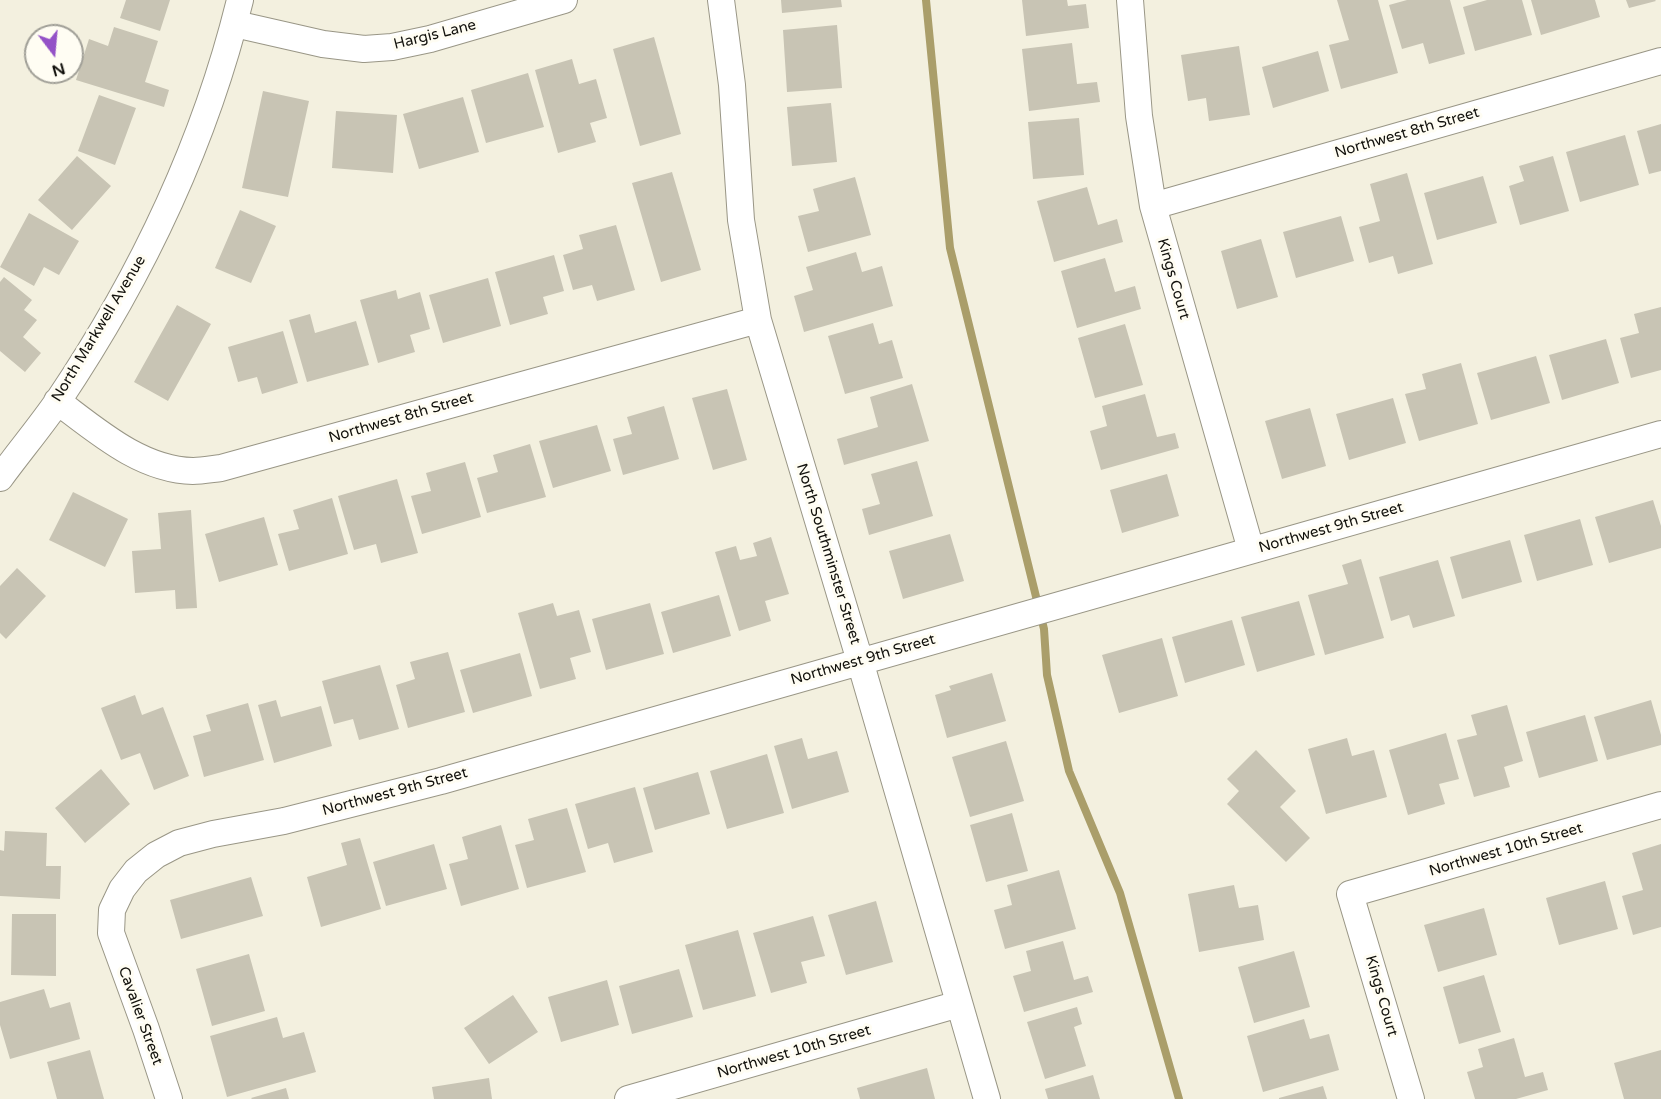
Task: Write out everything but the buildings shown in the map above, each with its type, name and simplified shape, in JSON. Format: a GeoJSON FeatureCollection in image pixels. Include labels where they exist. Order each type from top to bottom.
{"type":"FeatureCollection","features":[{"type":"Feature","properties":{"kind":"street","name":"Hargis Lane"},"geometry":{"type":"LineString","coordinates":[[238,12],[323,44],[364,49],[392,47],[430,39],[564,0]]}},
{"type":"Feature","properties":{"kind":"street","name":"North Southminster Street"},"geometry":{"type":"LineString","coordinates":[[721,0],[732,85],[741,220],[758,320],[987,1099]]}},
{"type":"Feature","properties":{"kind":"street","name":"Kings Court"},"geometry":{"type":"LineString","coordinates":[[1130,0],[1139,116],[1153,206],[1251,550]]}},
{"type":"Feature","properties":{"kind":"street","name":"North Markwell Avenue"},"geometry":{"type":"LineString","coordinates":[[0,478],[57,401],[122,297],[171,202],[211,100],[238,12]]}},
{"type":"Feature","properties":{"kind":"street","name":"Northwest 8th Street"},"geometry":{"type":"LineString","coordinates":[[1153,206],[1661,61]]}},
{"type":"Feature","properties":{"kind":"street","name":"Northwest 8th Street"},"geometry":{"type":"LineString","coordinates":[[57,401],[100,433],[143,460],[168,468],[193,471],[221,468],[758,320]]}},
{"type":"Feature","properties":{"kind":"street","name":"Northwest 9th Street"},"geometry":{"type":"LineString","coordinates":[[111,933],[112,910],[122,889],[136,872],[156,855],[179,843],[213,834],[284,821],[429,784],[1661,434]]}},
{"type":"Feature","properties":{"kind":"street","name":"Northwest 10th Street"},"geometry":{"type":"LineString","coordinates":[[1350,894],[1661,805]]}},
{"type":"Feature","properties":{"kind":"street","name":"Kings Court"},"geometry":{"type":"LineString","coordinates":[[1350,894],[1411,1099]]}},
{"type":"Feature","properties":{"kind":"street","name":"Cavalier Street"},"geometry":{"type":"LineString","coordinates":[[111,933],[169,1099]]}},
{"type":"Feature","properties":{"kind":"street","name":"Northwest 10th Street"},"geometry":{"type":"LineString","coordinates":[[628,1099],[959,1004]]}},
{"type":"Feature","properties":{"kind":"waterway"},"geometry":{"type":"LineString","coordinates":[[926,0],[950,248],[1044,629],[1047,675],[1069,771],[1120,893],[1179,1099]]}}]}
